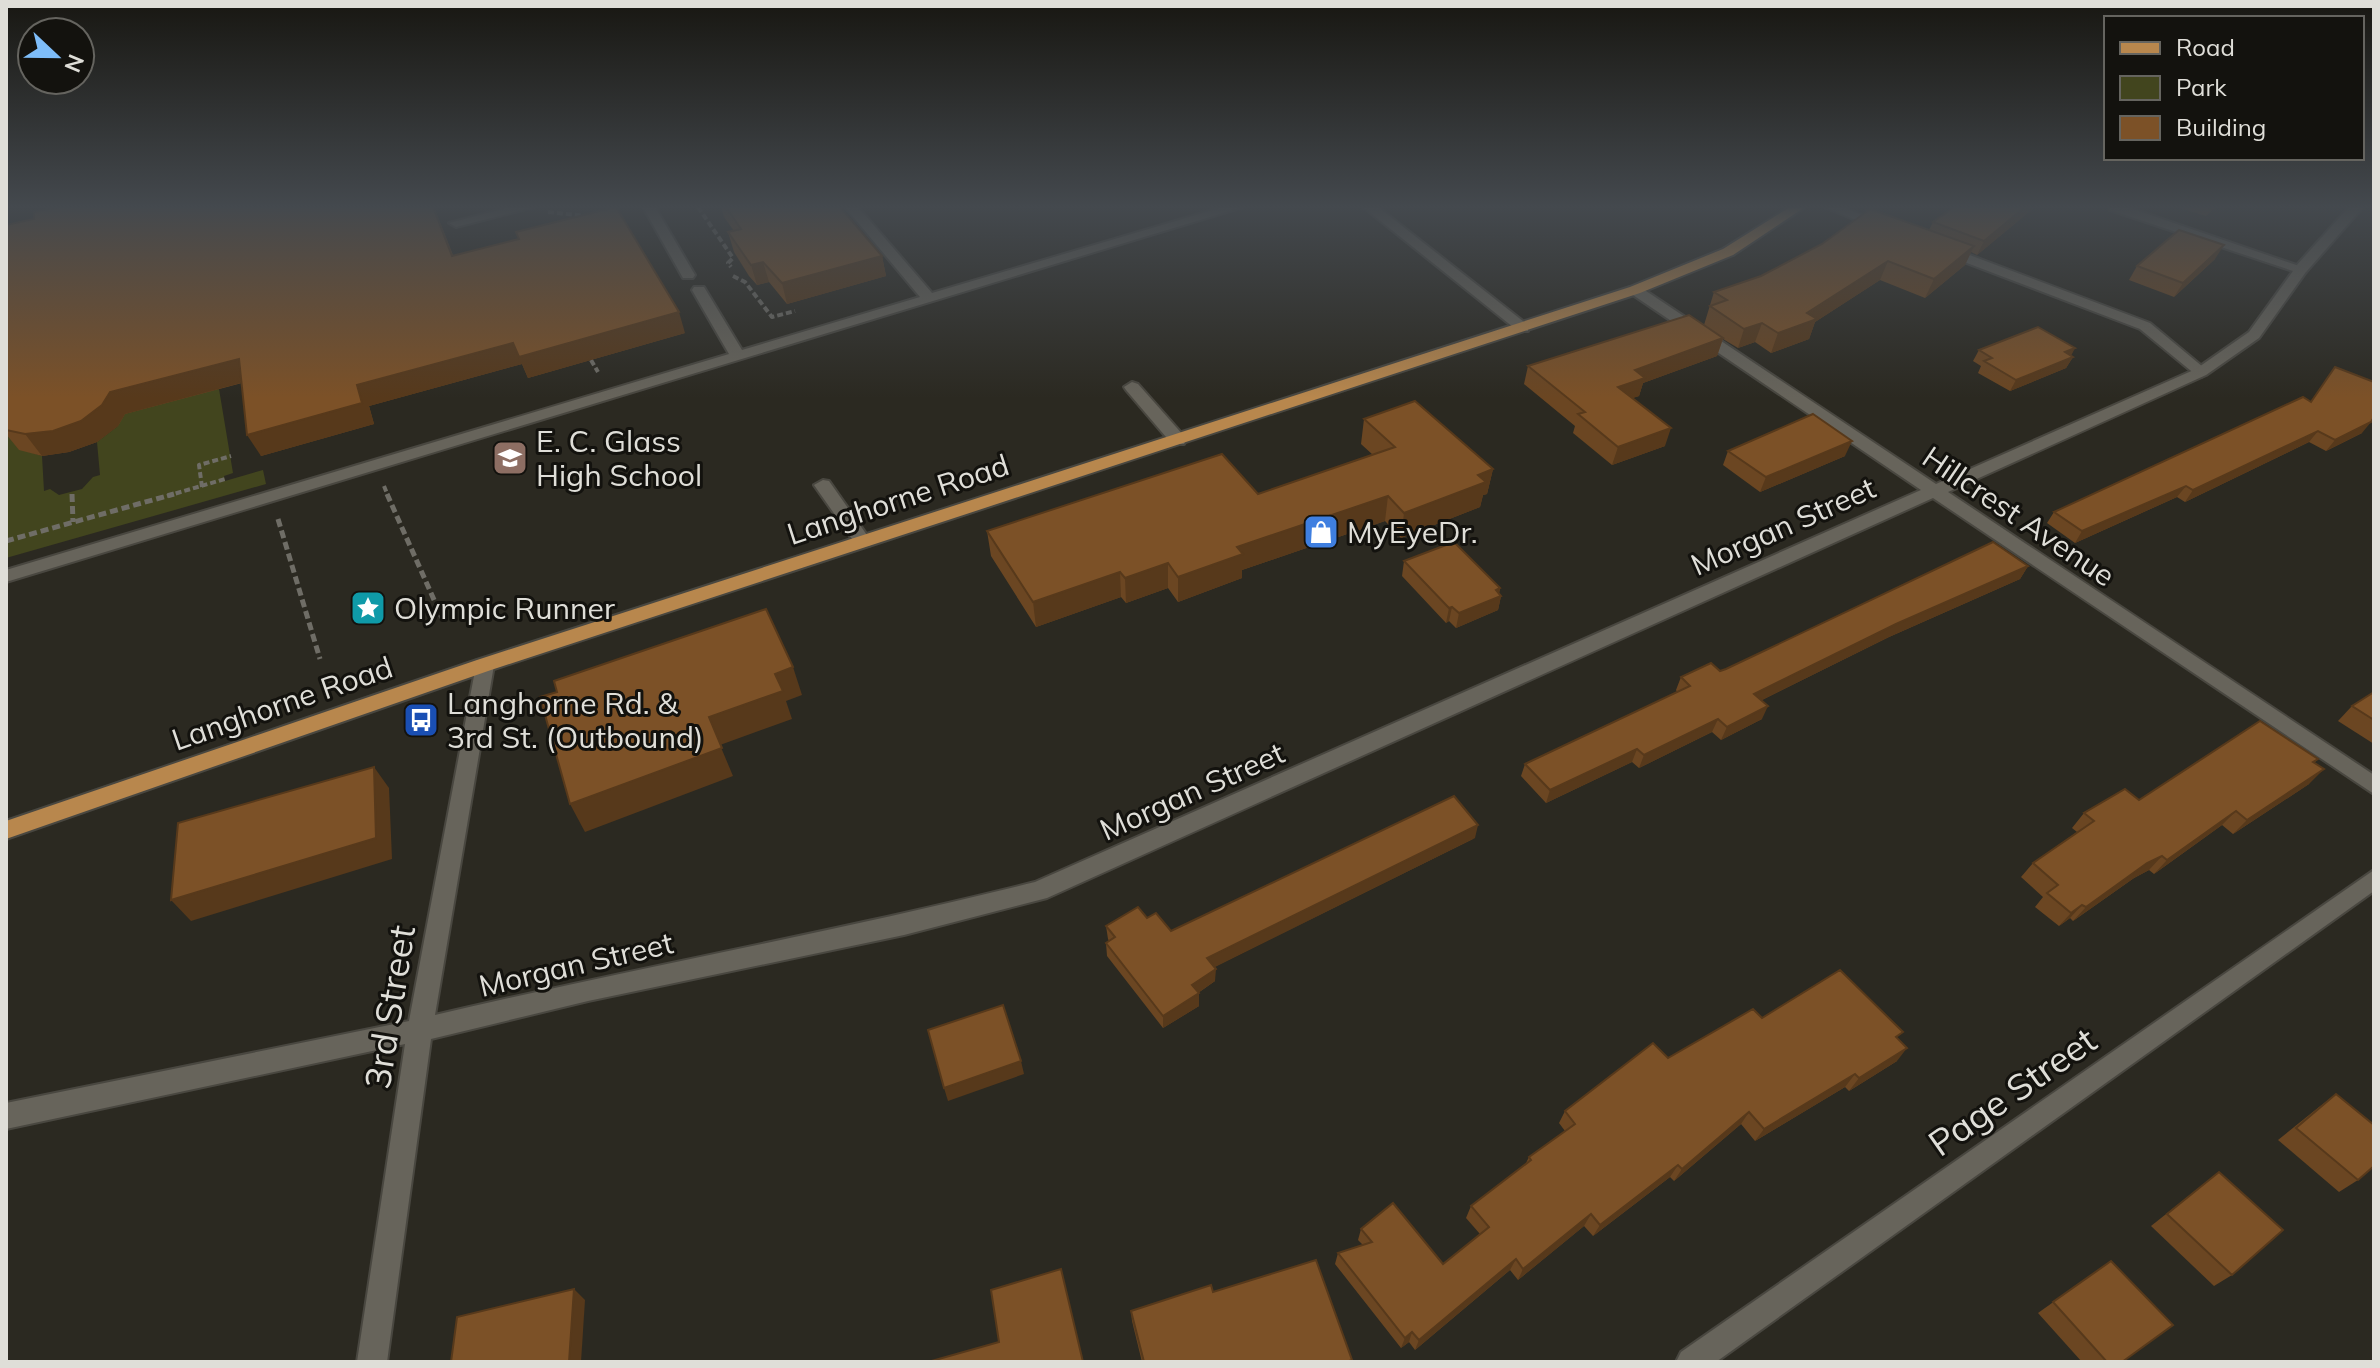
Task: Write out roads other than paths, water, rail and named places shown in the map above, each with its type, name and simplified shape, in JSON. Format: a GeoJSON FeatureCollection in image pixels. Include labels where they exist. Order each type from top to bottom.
{"type":"FeatureCollection","features":[{"type":"Feature","properties":{"kind":"main road","name":"Langhorne Road"},"geometry":{"type":"LineString","coordinates":[[6,830],[484,665],[1523,328],[1682,271]]}},
{"type":"Feature","properties":{"kind":"street"},"geometry":{"type":"LineString","coordinates":[[686,271],[688,275]]}},
{"type":"Feature","properties":{"kind":"street"},"geometry":{"type":"LineString","coordinates":[[905,271],[929,299]]}},
{"type":"Feature","properties":{"kind":"street"},"geometry":{"type":"LineString","coordinates":[[6,576],[1023,271]]}},
{"type":"Feature","properties":{"kind":"street"},"geometry":{"type":"LineString","coordinates":[[1451,271],[1523,328]]}},
{"type":"Feature","properties":{"kind":"street"},"geometry":{"type":"LineString","coordinates":[[2001,271],[2145,326],[2201,372]]}},
{"type":"Feature","properties":{"kind":"street","name":"Morgan Street"},"geometry":{"type":"LineString","coordinates":[[6,1116],[904,925],[1039,891],[2201,372],[2254,335],[2300,271]]}},
{"type":"Feature","properties":{"kind":"street"},"geometry":{"type":"LineString","coordinates":[[699,290],[738,356]]}},
{"type":"Feature","properties":{"kind":"street","name":"Hillcrest Avenue"},"geometry":{"type":"LineString","coordinates":[[1635,290],[2374,786]]}},
{"type":"Feature","properties":{"kind":"street"},"geometry":{"type":"LineString","coordinates":[[1132,387],[1178,440]]}},
{"type":"Feature","properties":{"kind":"street"},"geometry":{"type":"LineString","coordinates":[[823,485],[863,542]]}},
{"type":"Feature","properties":{"kind":"street","name":"3rd Street"},"geometry":{"type":"LineString","coordinates":[[372,1362],[420,1030],[484,665]]}},
{"type":"Feature","properties":{"kind":"street","name":"Page Street"},"geometry":{"type":"LineString","coordinates":[[1691,1362],[2374,879]]}},
{"type":"Feature","properties":{"kind":"place","name":"E. C. Glass High School"},"geometry":{"type":"Point","coordinates":[510,458]}},
{"type":"Feature","properties":{"kind":"place","name":"MyEyeDr."},"geometry":{"type":"Point","coordinates":[1321,532]}},
{"type":"Feature","properties":{"kind":"place","name":"Olympic Runner"},"geometry":{"type":"Point","coordinates":[368,608]}},
{"type":"Feature","properties":{"kind":"place","name":"Langhorne Rd. & 3rd St. (Outbound)"},"geometry":{"type":"Point","coordinates":[421,720]}}]}
